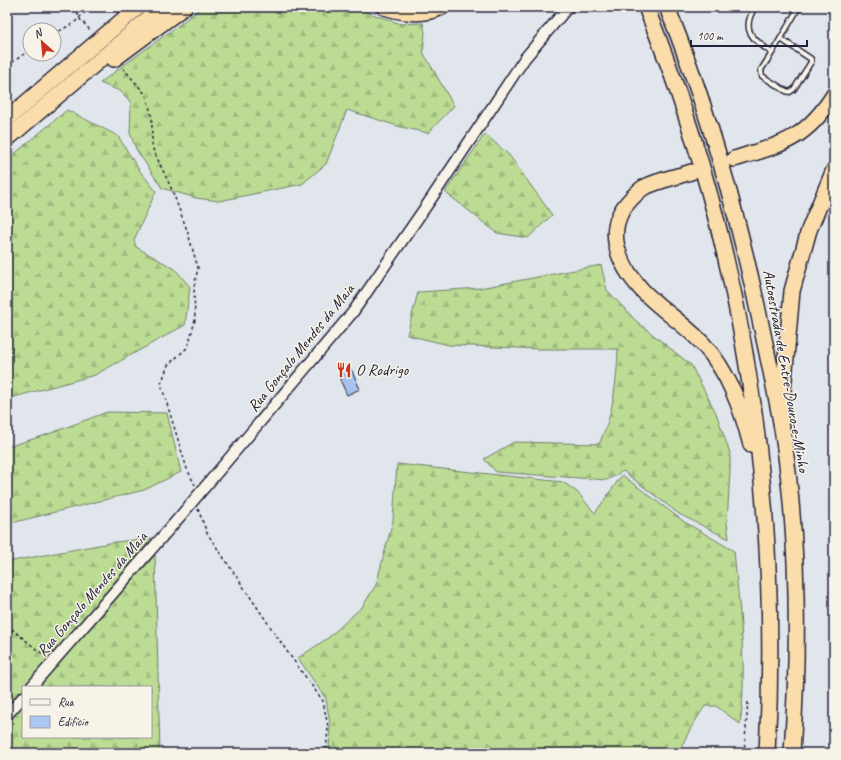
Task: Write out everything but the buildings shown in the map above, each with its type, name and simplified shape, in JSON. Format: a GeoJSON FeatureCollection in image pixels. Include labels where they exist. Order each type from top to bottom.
{"type":"FeatureCollection","features":[{"type":"Feature","properties":{"kind":"highway"},"geometry":{"type":"LineString","coordinates":[[7,119],[138,7]]}},
{"type":"Feature","properties":{"kind":"highway"},"geometry":{"type":"LineString","coordinates":[[7,139],[162,7]]}},
{"type":"Feature","properties":{"kind":"highway"},"geometry":{"type":"LineString","coordinates":[[52,100],[90,78],[184,7]]}},
{"type":"Feature","properties":{"kind":"highway"},"geometry":{"type":"LineString","coordinates":[[384,7],[407,13],[435,10],[442,7]]}},
{"type":"Feature","properties":{"kind":"highway"},"geometry":{"type":"LineString","coordinates":[[646,7],[693,135],[728,265],[743,334],[765,499],[770,665],[767,753]]}},
{"type":"Feature","properties":{"kind":"highway","name":"Autoestrada de Entre-Douro-e-Minho"},"geometry":{"type":"LineString","coordinates":[[667,7],[705,109],[736,216],[756,301],[783,436],[792,517],[796,596],[792,753]]}},
{"type":"Feature","properties":{"kind":"highway"},"geometry":{"type":"LineString","coordinates":[[734,159],[778,146],[802,133],[822,112],[834,94]]}},
{"type":"Feature","properties":{"kind":"highway"},"geometry":{"type":"LineString","coordinates":[[783,436],[782,396],[792,291],[809,230],[834,170]]}},
{"type":"Feature","properties":{"kind":"highway"},"geometry":{"type":"LineString","coordinates":[[691,172],[643,187],[626,204],[616,223],[614,242],[622,262],[642,290],[704,345],[724,373],[739,409],[765,499]]}},
{"type":"Feature","properties":{"kind":"street","name":"Rua Gonçalo Mendes da Maia"},"geometry":{"type":"LineString","coordinates":[[33,686],[353,312],[431,199],[525,58],[568,7]]}},
{"type":"Feature","properties":{"kind":"street"},"geometry":{"type":"LineString","coordinates":[[7,715],[22,698]]}},
{"type":"Feature","properties":{"kind":"lane"},"geometry":{"type":"LineString","coordinates":[[755,7],[749,18],[749,33],[753,39],[772,54]]}},
{"type":"Feature","properties":{"kind":"lane"},"geometry":{"type":"LineString","coordinates":[[781,39],[811,59],[811,62],[794,89],[790,92],[762,76],[761,70],[799,7]]}},
{"type":"Feature","properties":{"kind":"path"},"geometry":{"type":"LineString","coordinates":[[76,7],[79,18],[90,30]]}},
{"type":"Feature","properties":{"kind":"path"},"geometry":{"type":"LineString","coordinates":[[62,30],[74,23],[90,7]]}},
{"type":"Feature","properties":{"kind":"path"},"geometry":{"type":"LineString","coordinates":[[7,66],[22,56]]}},
{"type":"Feature","properties":{"kind":"path"},"geometry":{"type":"LineString","coordinates":[[123,68],[146,95],[152,117],[152,147],[172,190],[187,230],[198,268],[194,287],[195,320],[188,347],[168,365],[161,384],[187,469],[197,496],[207,533],[286,650],[323,701],[328,727],[326,753]]}},
{"type":"Feature","properties":{"kind":"path"},"geometry":{"type":"LineString","coordinates":[[7,625],[53,662]]}},
{"type":"Feature","properties":{"kind":"path"},"geometry":{"type":"LineString","coordinates":[[744,753],[748,702]]}},
{"type":"Feature","properties":{"kind":"green space"},"geometry":{"type":"Polygon","coordinates":[[[202,7],[352,7],[401,24],[423,23],[425,33],[423,52],[454,106],[428,133],[401,127],[347,110],[326,164],[302,184],[219,201],[196,198],[162,188],[136,149],[130,133],[131,102],[120,91],[100,83],[202,7]]]}},
{"type":"Feature","properties":{"kind":"green space"},"geometry":{"type":"Polygon","coordinates":[[[67,110],[118,136],[139,170],[156,191],[134,240],[136,247],[175,269],[190,287],[185,325],[95,375],[7,399],[7,160],[67,110]]]}},
{"type":"Feature","properties":{"kind":"green space"},"geometry":{"type":"Polygon","coordinates":[[[485,134],[509,155],[552,215],[528,238],[497,233],[445,192],[485,134]]]}},
{"type":"Feature","properties":{"kind":"green space"},"geometry":{"type":"Polygon","coordinates":[[[601,265],[607,290],[636,321],[691,365],[716,413],[730,453],[727,523],[729,539],[679,514],[623,471],[607,480],[496,472],[484,459],[514,442],[599,444],[611,410],[617,373],[618,349],[540,349],[449,345],[407,335],[418,292],[480,288],[601,265]]]}},
{"type":"Feature","properties":{"kind":"green space"},"geometry":{"type":"Polygon","coordinates":[[[107,412],[167,413],[181,472],[144,490],[7,524],[7,447],[46,435],[107,412]]]}},
{"type":"Feature","properties":{"kind":"green space"},"geometry":{"type":"Polygon","coordinates":[[[397,464],[563,482],[577,492],[595,513],[622,475],[683,521],[734,551],[743,660],[740,724],[716,706],[705,706],[692,726],[678,753],[329,753],[330,724],[326,699],[298,658],[328,638],[362,607],[376,585],[393,520],[397,464]]]}},
{"type":"Feature","properties":{"kind":"green space"},"geometry":{"type":"Polygon","coordinates":[[[152,538],[26,686],[22,686],[22,691],[7,708],[7,562],[115,542],[152,538]]]}},
{"type":"Feature","properties":{"kind":"green space"},"geometry":{"type":"Polygon","coordinates":[[[155,555],[160,753],[7,753],[7,721],[22,704],[22,738],[152,738],[152,686],[39,686],[155,555]]]}},
{"type":"Feature","properties":{"kind":"place","name":"O Rodrigo"},"geometry":{"type":"Point","coordinates":[344,370]}}]}
